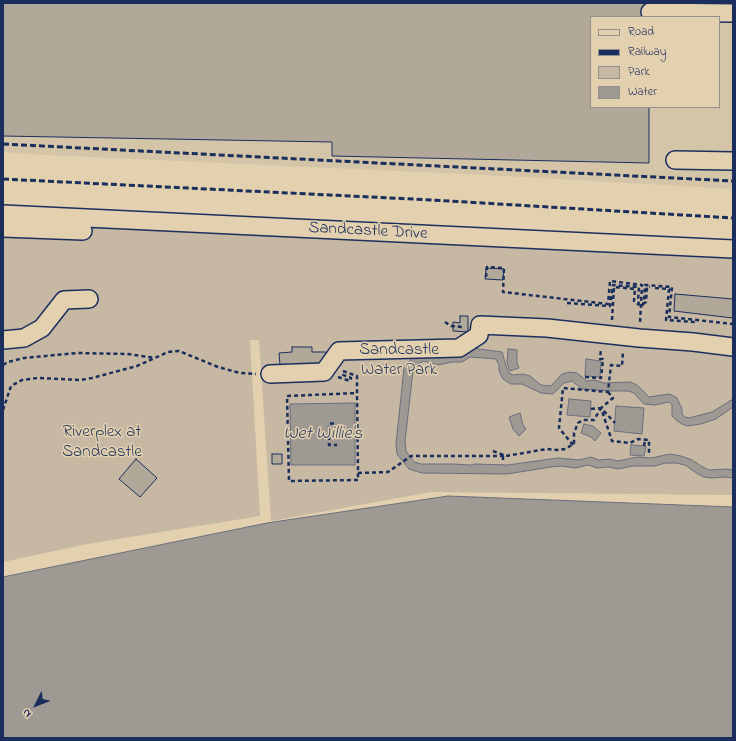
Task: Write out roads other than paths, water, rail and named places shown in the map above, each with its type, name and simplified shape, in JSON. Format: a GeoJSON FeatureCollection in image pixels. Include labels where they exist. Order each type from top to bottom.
{"type":"FeatureCollection","features":[{"type":"Feature","properties":{"kind":"street"},"geometry":{"type":"LineString","coordinates":[[650,12],[733,13]]}},
{"type":"Feature","properties":{"kind":"street"},"geometry":{"type":"LineString","coordinates":[[675,160],[733,161]]}},
{"type":"Feature","properties":{"kind":"street","name":"Sandcastle Drive"},"geometry":{"type":"LineString","coordinates":[[3,214],[733,249]]}},
{"type":"Feature","properties":{"kind":"street"},"geometry":{"type":"LineString","coordinates":[[3,228],[83,231]]}},
{"type":"Feature","properties":{"kind":"street"},"geometry":{"type":"LineString","coordinates":[[3,340],[24,338],[42,328],[64,300],[89,299]]}},
{"type":"Feature","properties":{"kind":"street"},"geometry":{"type":"LineString","coordinates":[[270,374],[324,372],[339,351],[459,348],[479,335],[480,325],[548,328],[733,347]]}},
{"type":"Feature","properties":{"kind":"water"},"geometry":{"type":"Polygon","coordinates":[[[471,348],[502,352],[509,373],[513,375],[523,374],[530,376],[541,385],[551,386],[562,374],[570,372],[577,373],[587,381],[595,380],[604,383],[630,382],[637,385],[649,397],[668,394],[672,395],[677,398],[682,409],[682,414],[689,418],[712,412],[733,399],[733,407],[716,419],[701,424],[687,426],[672,416],[672,405],[669,402],[655,405],[644,404],[634,393],[628,391],[582,389],[572,381],[564,383],[553,394],[541,393],[522,384],[511,384],[503,379],[496,359],[470,357],[462,362],[452,362],[438,365],[424,361],[415,365],[413,371],[405,441],[406,451],[414,462],[421,464],[508,465],[558,458],[579,460],[591,457],[599,460],[610,459],[618,461],[637,457],[651,458],[670,454],[692,460],[709,470],[733,470],[733,478],[704,477],[685,465],[676,463],[666,463],[654,466],[633,466],[618,469],[609,467],[597,468],[588,465],[575,468],[561,466],[507,474],[422,473],[409,469],[397,454],[396,444],[404,368],[408,362],[418,354],[471,348]]]}},
{"type":"Feature","properties":{"kind":"water"},"geometry":{"type":"Polygon","coordinates":[[[508,349],[517,350],[517,363],[519,368],[510,371],[507,363],[508,349]]]}},
{"type":"Feature","properties":{"kind":"water"},"geometry":{"type":"Polygon","coordinates":[[[586,359],[601,361],[600,377],[585,376],[586,359]]]}},
{"type":"Feature","properties":{"kind":"water"},"geometry":{"type":"Polygon","coordinates":[[[569,399],[591,401],[590,417],[567,415],[569,399]]]}},
{"type":"Feature","properties":{"kind":"water","name":"Wet Willie's"},"geometry":{"type":"Polygon","coordinates":[[[355,403],[355,465],[291,465],[290,404],[355,403]]]}},
{"type":"Feature","properties":{"kind":"water"},"geometry":{"type":"Polygon","coordinates":[[[616,406],[644,408],[642,434],[614,431],[616,406]]]}},
{"type":"Feature","properties":{"kind":"water"},"geometry":{"type":"Polygon","coordinates":[[[520,413],[523,425],[526,429],[519,436],[513,429],[509,417],[520,413]]]}},
{"type":"Feature","properties":{"kind":"water"},"geometry":{"type":"Polygon","coordinates":[[[584,424],[593,426],[601,433],[595,441],[591,437],[581,433],[584,424]]]}},
{"type":"Feature","properties":{"kind":"water"},"geometry":{"type":"Polygon","coordinates":[[[631,445],[646,446],[644,456],[630,455],[631,445]]]}},
{"type":"Feature","properties":{"kind":"water"},"geometry":{"type":"Polygon","coordinates":[[[448,496],[733,507],[733,738],[3,738],[3,577],[267,523],[448,496]]]}},
{"type":"Feature","properties":{"kind":"railway"},"geometry":{"type":"LineString","coordinates":[[3,144],[733,181]]}},
{"type":"Feature","properties":{"kind":"railway"},"geometry":{"type":"LineString","coordinates":[[3,179],[432,200],[733,218]]}},
{"type":"Feature","properties":{"kind":"park label","name":"Sandcastle Water Park"},"geometry":{"type":"Point","coordinates":[399,361]}},
{"type":"Feature","properties":{"kind":"park label","name":"Riverplex at Sandcastle"},"geometry":{"type":"Point","coordinates":[102,443]}}]}
